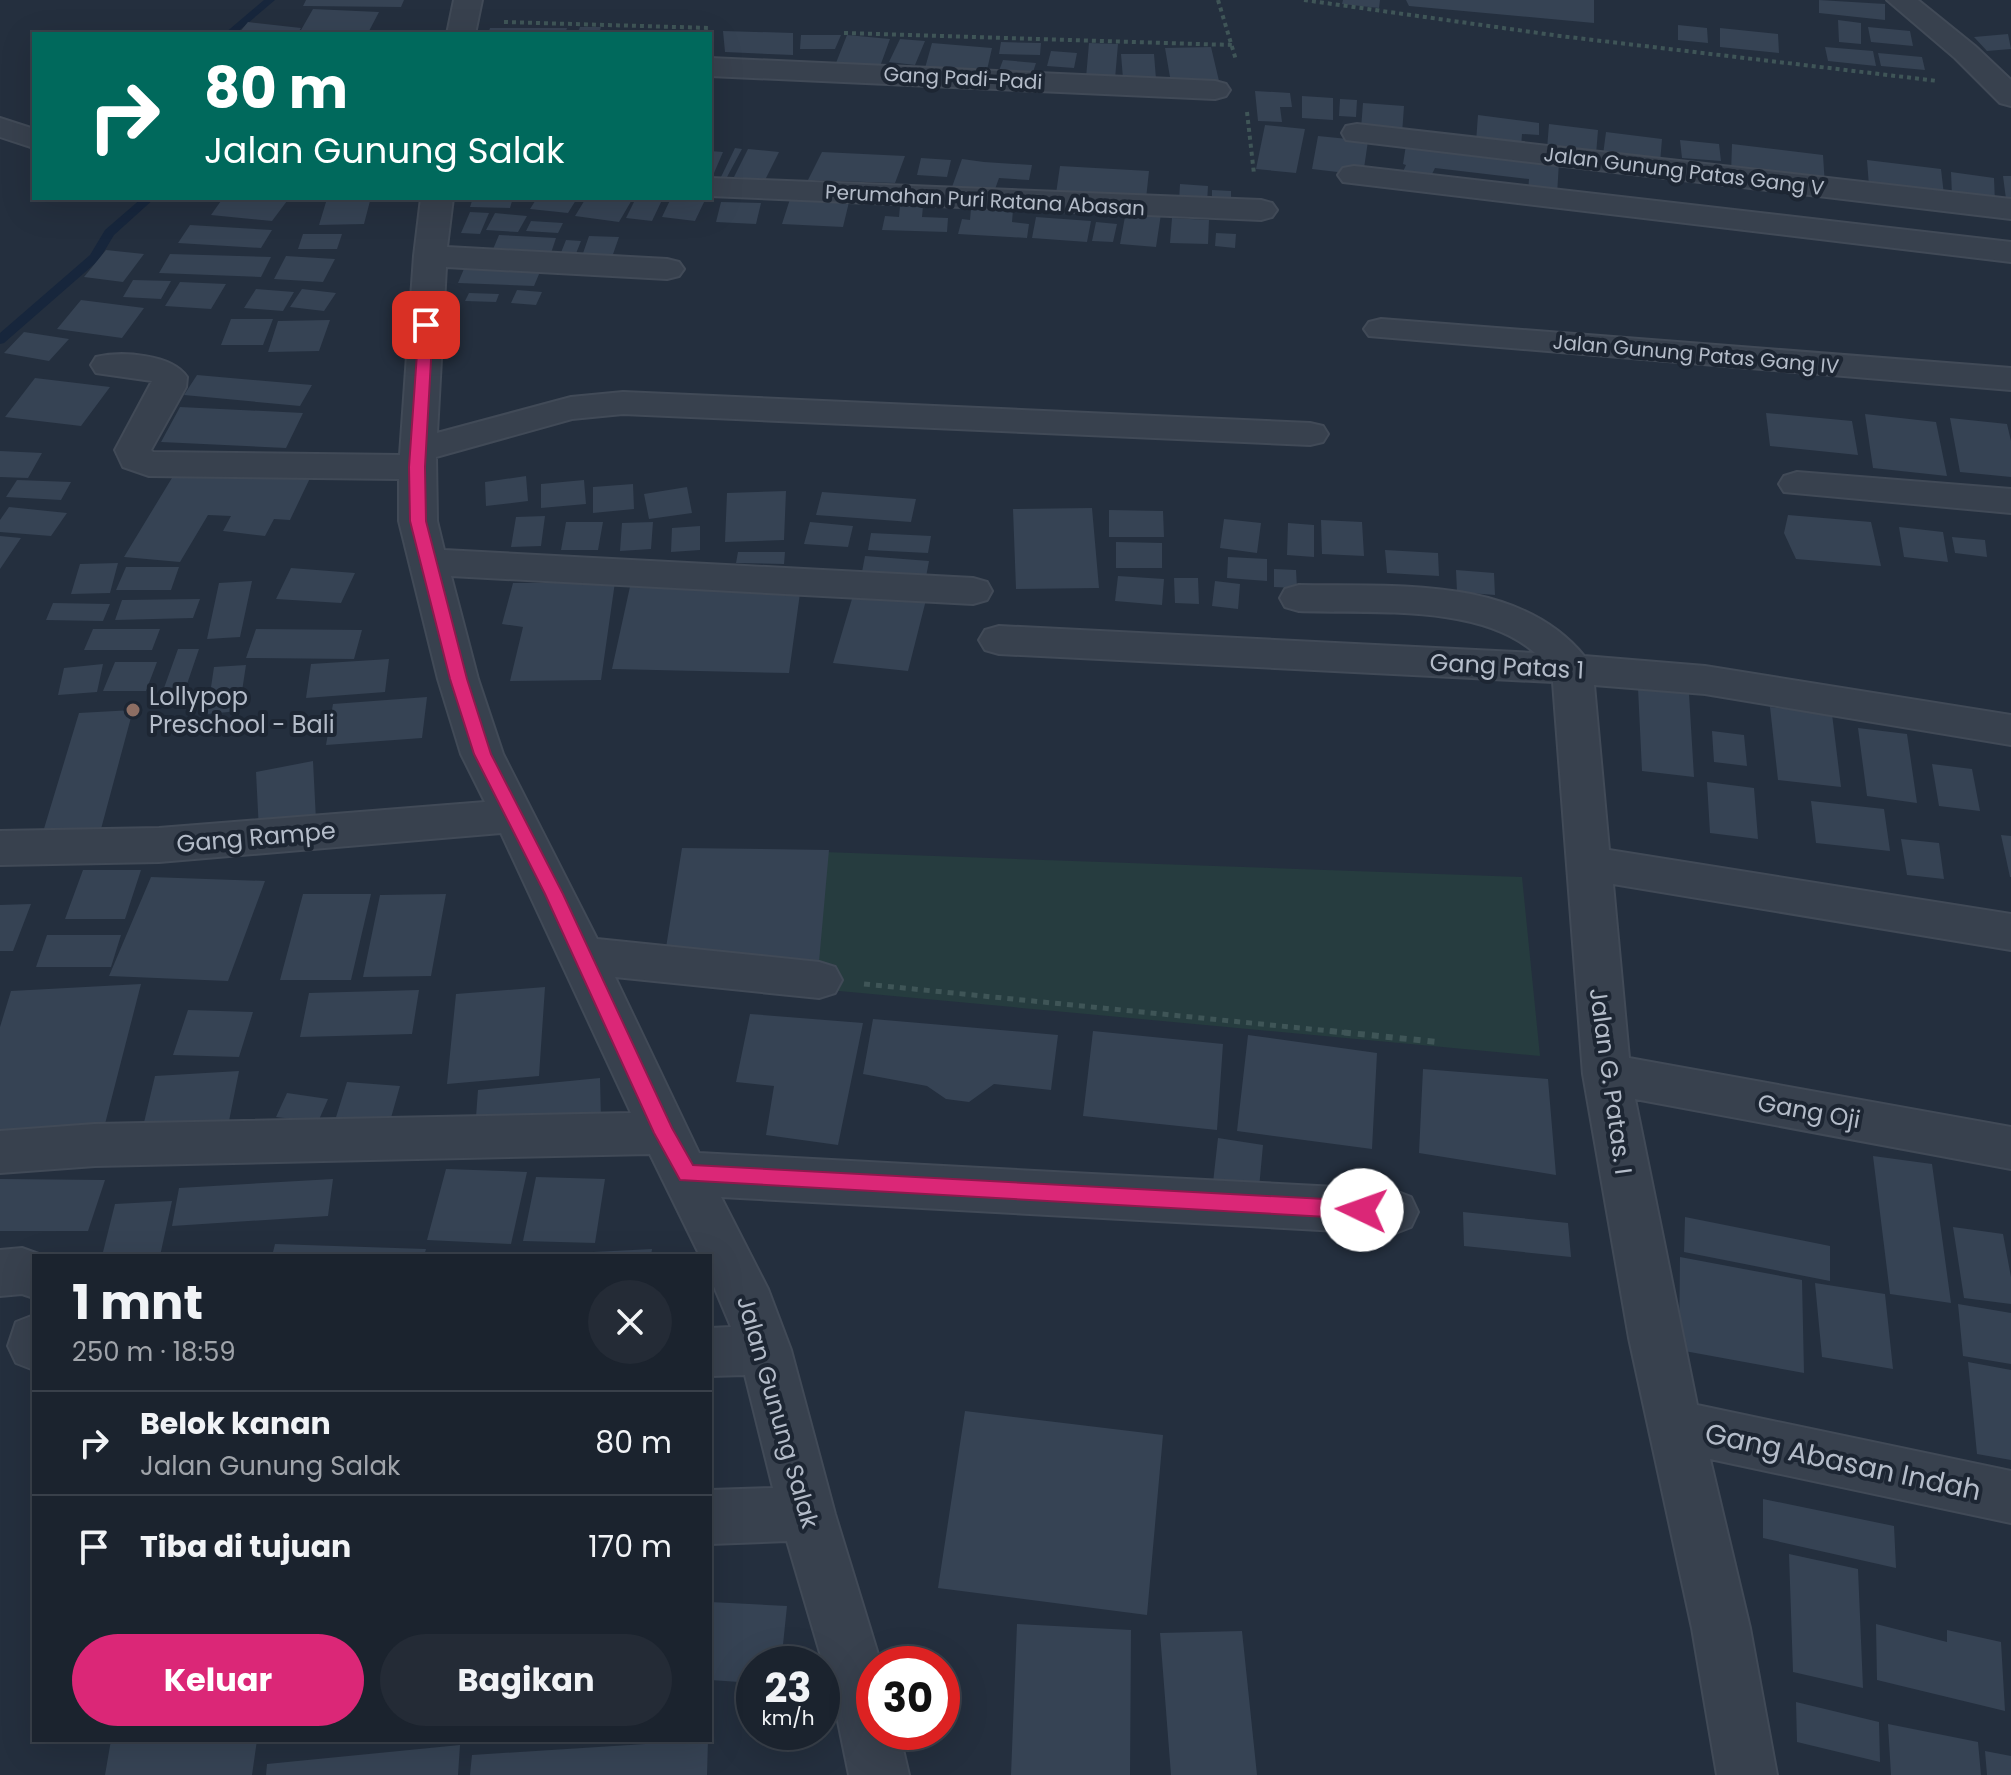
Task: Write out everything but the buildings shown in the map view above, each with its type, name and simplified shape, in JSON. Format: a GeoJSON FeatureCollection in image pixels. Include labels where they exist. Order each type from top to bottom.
{"type":"FeatureCollection","features":[{"type":"Feature","properties":{"kind":"street"},"geometry":{"type":"LineString","coordinates":[[461,32],[468,0]]}},
{"type":"Feature","properties":{"kind":"street"},"geometry":{"type":"LineString","coordinates":[[1901,0],[2007,91]]}},
{"type":"Feature","properties":{"kind":"street","name":"Gang Padi-Padi"},"geometry":{"type":"LineString","coordinates":[[712,67],[1215,90]]}},
{"type":"Feature","properties":{"kind":"street"},"geometry":{"type":"LineString","coordinates":[[0,127],[32,138]]}},
{"type":"Feature","properties":{"kind":"street","name":"Jalan Gunung Patas Gang V"},"geometry":{"type":"LineString","coordinates":[[1357,133],[2011,209]]}},
{"type":"Feature","properties":{"kind":"street"},"geometry":{"type":"LineString","coordinates":[[1354,175],[2011,252]]}},
{"type":"Feature","properties":{"kind":"street","name":"Perumahan Puri Ratana Abasan"},"geometry":{"type":"LineString","coordinates":[[712,187],[1261,210]]}},
{"type":"Feature","properties":{"kind":"street","name":"Jalan Gunung Salak"},"geometry":{"type":"LineString","coordinates":[[437,200],[430,256],[418,459],[418,521],[458,679],[482,754],[583,956],[742,1289],[765,1350],[807,1514],[862,1697],[879,1775]]}},
{"type":"Feature","properties":{"kind":"street"},"geometry":{"type":"LineString","coordinates":[[430,256],[667,269]]}},
{"type":"Feature","properties":{"kind":"street","name":"Jalan Gunung Patas Gang IV"},"geometry":{"type":"LineString","coordinates":[[1381,329],[2011,379]]}},
{"type":"Feature","properties":{"kind":"street"},"geometry":{"type":"LineString","coordinates":[[108,365],[161,371],[170,377],[168,387],[133,450],[136,459],[149,464],[418,459],[571,408],[623,403],[1310,434]]}},
{"type":"Feature","properties":{"kind":"street"},"geometry":{"type":"LineString","coordinates":[[1797,484],[2011,501]]}},
{"type":"Feature","properties":{"kind":"street"},"geometry":{"type":"LineString","coordinates":[[429,562],[973,591]]}},
{"type":"Feature","properties":{"kind":"street"},"geometry":{"type":"LineString","coordinates":[[1299,598],[1428,604],[1486,613],[1524,625],[1556,649],[1572,669]]}},
{"type":"Feature","properties":{"kind":"street","name":"Gang Patas 1"},"geometry":{"type":"LineString","coordinates":[[999,640],[1572,669],[1705,680],[2011,730]]}},
{"type":"Feature","properties":{"kind":"street","name":"Jalan G. Patas. I"},"geometry":{"type":"LineString","coordinates":[[1572,669],[1607,1074],[1624,1179],[1674,1426],[1721,1628],[1747,1775]]}},
{"type":"Feature","properties":{"kind":"street","name":"Gang Rampe"},"geometry":{"type":"LineString","coordinates":[[0,848],[159,845],[512,816]]}},
{"type":"Feature","properties":{"kind":"street"},"geometry":{"type":"LineString","coordinates":[[1587,863],[2011,932]]}},
{"type":"Feature","properties":{"kind":"street"},"geometry":{"type":"LineString","coordinates":[[583,956],[819,980]]}},
{"type":"Feature","properties":{"kind":"street","name":"Gang Oji"},"geometry":{"type":"LineString","coordinates":[[1607,1074],[2011,1148]]}},
{"type":"Feature","properties":{"kind":"street"},"geometry":{"type":"LineString","coordinates":[[0,1152],[95,1145],[676,1153],[1393,1212]]}},
{"type":"Feature","properties":{"kind":"street"},"geometry":{"type":"LineString","coordinates":[[0,1273],[22,1271],[32,1274]]}},
{"type":"Feature","properties":{"kind":"street"},"geometry":{"type":"LineString","coordinates":[[712,1352],[765,1350]]}},
{"type":"Feature","properties":{"kind":"street","name":"Gang Abasan Indah"},"geometry":{"type":"LineString","coordinates":[[1674,1426],[2011,1497]]}},
{"type":"Feature","properties":{"kind":"street"},"geometry":{"type":"LineString","coordinates":[[712,1517],[807,1514]]}},
{"type":"Feature","properties":{"kind":"path"},"geometry":{"type":"LineString","coordinates":[[1304,0],[1576,38],[2007,91]]}},
{"type":"Feature","properties":{"kind":"path"},"geometry":{"type":"LineString","coordinates":[[819,980],[1437,1042]]}},
{"type":"Feature","properties":{"kind":"green space"},"geometry":{"type":"Polygon","coordinates":[[[824,852],[1522,877],[1540,1056],[785,986],[824,852]]]}},
{"type":"Feature","properties":{"kind":"waterway"},"geometry":{"type":"LineString","coordinates":[[231,32],[270,0]]}},
{"type":"Feature","properties":{"kind":"waterway"},"geometry":{"type":"LineString","coordinates":[[0,340],[95,257],[109,233],[147,200]]}},
{"type":"Feature","properties":{"kind":"place","name":"Lollypop Preschool - Bali"},"geometry":{"type":"Point","coordinates":[133,710]}},
{"type":"Feature","properties":{"kind":"route"},"geometry":{"type":"LineString","coordinates":[[426,325],[417,467],[418,521],[458,679],[482,754],[554,894],[664,1133],[687,1174],[1362,1210]]}}]}
